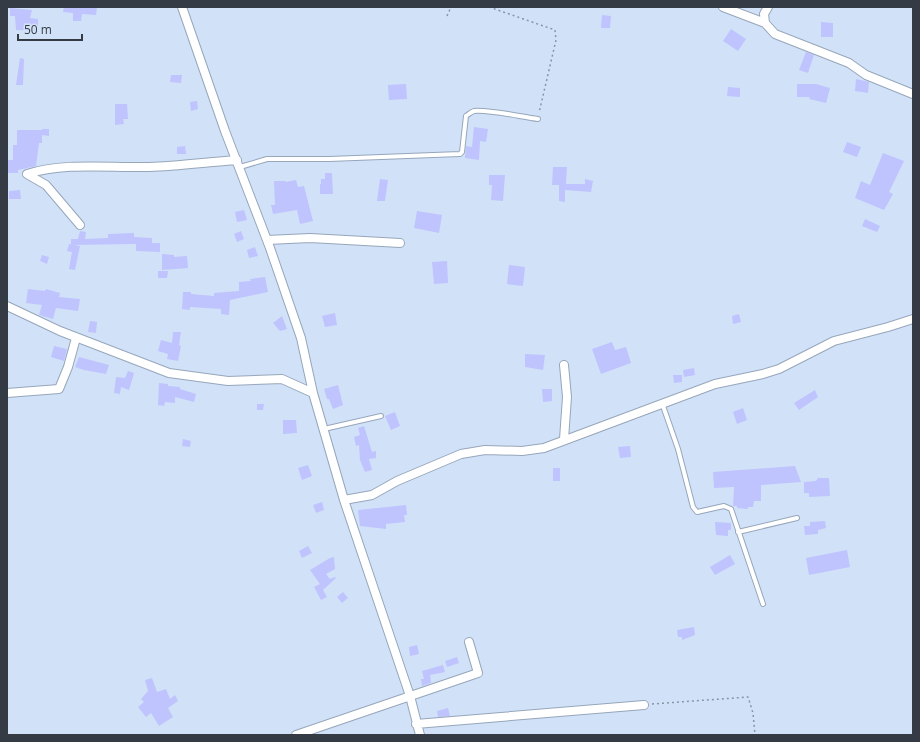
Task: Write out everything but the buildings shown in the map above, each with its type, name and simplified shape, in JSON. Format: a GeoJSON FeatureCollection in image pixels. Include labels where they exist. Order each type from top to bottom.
{"type":"FeatureCollection","features":[{"type":"Feature","properties":{"kind":"street"},"geometry":{"type":"LineString","coordinates":[[182,7],[301,338],[313,393],[344,500],[410,696],[420,735]]}},
{"type":"Feature","properties":{"kind":"street"},"geometry":{"type":"LineString","coordinates":[[723,7],[765,23],[775,34],[783,39],[849,63],[866,75],[913,94]]}},
{"type":"Feature","properties":{"kind":"street"},"geometry":{"type":"LineString","coordinates":[[765,23],[764,14],[768,7]]}},
{"type":"Feature","properties":{"kind":"street"},"geometry":{"type":"LineString","coordinates":[[80,225],[46,186],[27,174],[42,169],[150,167],[238,163]]}},
{"type":"Feature","properties":{"kind":"street"},"geometry":{"type":"LineString","coordinates":[[267,240],[310,238],[400,243]]}},
{"type":"Feature","properties":{"kind":"street"},"geometry":{"type":"LineString","coordinates":[[7,306],[76,338],[169,373],[228,381],[282,379],[313,393]]}},
{"type":"Feature","properties":{"kind":"street"},"geometry":{"type":"LineString","coordinates":[[344,500],[372,495],[397,481],[462,454],[485,450],[532,450],[544,448],[662,402],[720,382],[762,374],[779,368],[834,341],[888,327],[913,318]]}},
{"type":"Feature","properties":{"kind":"street"},"geometry":{"type":"LineString","coordinates":[[7,393],[59,389],[68,367],[76,338]]}},
{"type":"Feature","properties":{"kind":"street"},"geometry":{"type":"LineString","coordinates":[[564,365],[568,397],[564,439]]}},
{"type":"Feature","properties":{"kind":"street"},"geometry":{"type":"LineString","coordinates":[[296,735],[478,672],[469,642]]}},
{"type":"Feature","properties":{"kind":"street"},"geometry":{"type":"LineString","coordinates":[[416,724],[644,705]]}},
{"type":"Feature","properties":{"kind":"lane"},"geometry":{"type":"LineString","coordinates":[[238,163],[267,158],[329,159],[460,154],[462,152],[466,116],[469,113],[474,111],[486,112],[538,119]]}},
{"type":"Feature","properties":{"kind":"lane"},"geometry":{"type":"LineString","coordinates":[[662,402],[678,449],[693,507],[697,512],[724,506],[731,509],[763,604]]}},
{"type":"Feature","properties":{"kind":"lane"},"geometry":{"type":"LineString","coordinates":[[324,428],[381,416]]}},
{"type":"Feature","properties":{"kind":"lane"},"geometry":{"type":"LineString","coordinates":[[738,532],[797,518]]}},
{"type":"Feature","properties":{"kind":"path"},"geometry":{"type":"LineString","coordinates":[[447,16],[451,7]]}},
{"type":"Feature","properties":{"kind":"path"},"geometry":{"type":"LineString","coordinates":[[490,7],[555,30],[556,40],[538,119]]}},
{"type":"Feature","properties":{"kind":"path"},"geometry":{"type":"LineString","coordinates":[[644,705],[748,697],[753,713],[755,735]]}}]}
